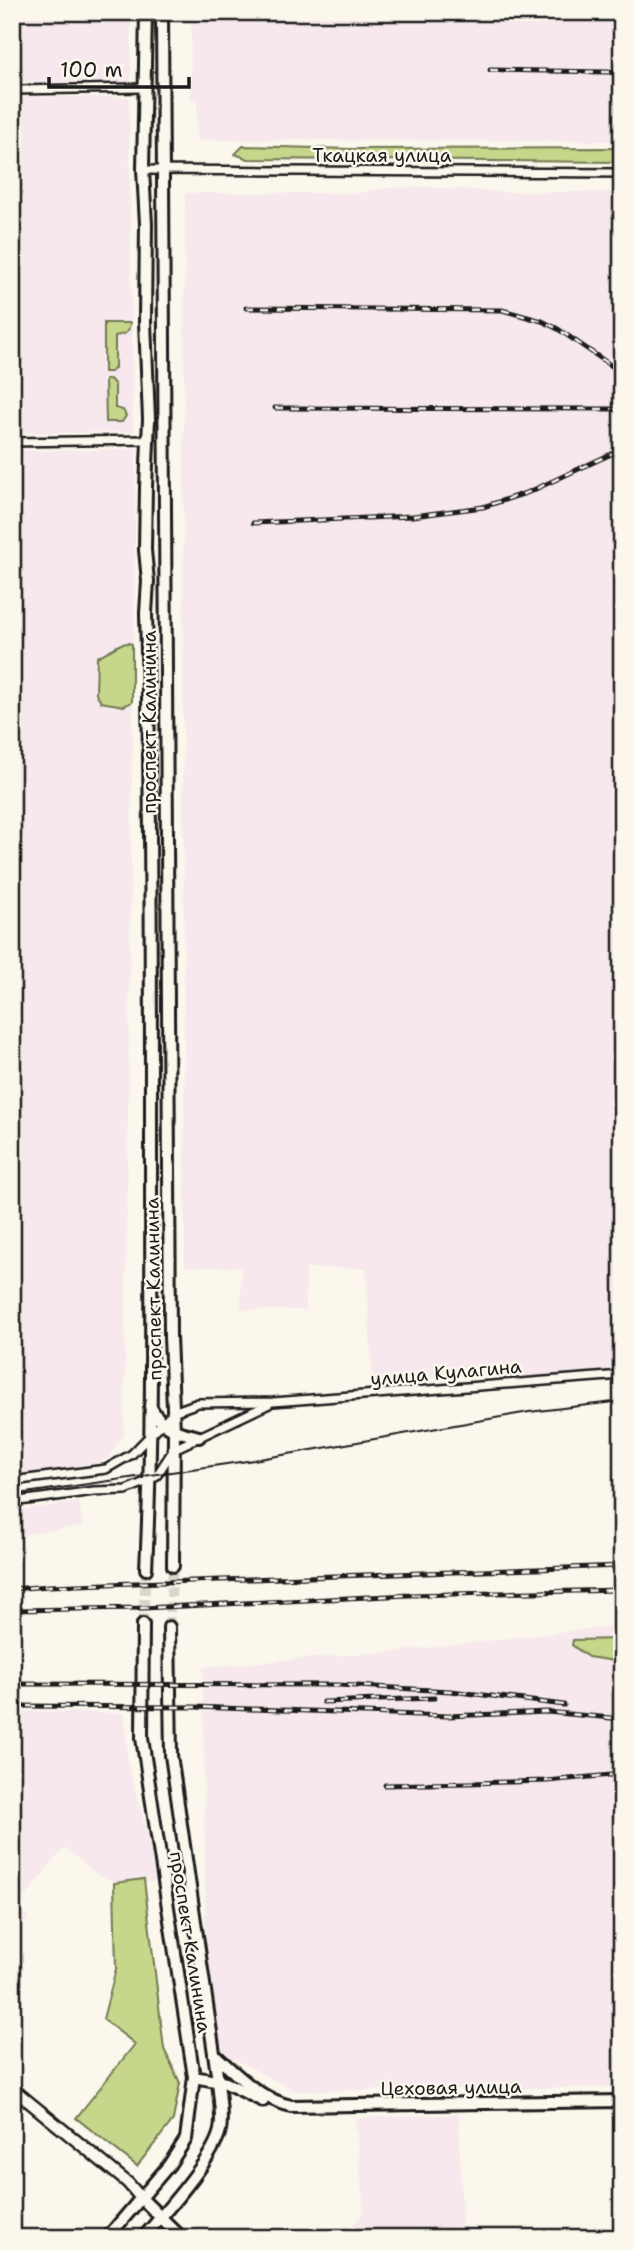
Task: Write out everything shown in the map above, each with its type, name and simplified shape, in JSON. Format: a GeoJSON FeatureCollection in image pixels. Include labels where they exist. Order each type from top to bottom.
{"type":"FeatureCollection","features":[{"type":"Feature","properties":{"kind":"main road","name":"проспект Калинина"},"geometry":{"type":"LineString","coordinates":[[146,12],[143,170],[146,225],[148,440],[145,550],[148,581],[146,613],[151,898],[150,1475]]}},
{"type":"Feature","properties":{"kind":"main road","name":"проспект Калинина"},"geometry":{"type":"LineString","coordinates":[[162,12],[173,1566]]}},
{"type":"Feature","properties":{"kind":"main road"},"geometry":{"type":"LineString","coordinates":[[144,88],[162,90]]}},
{"type":"Feature","properties":{"kind":"main road"},"geometry":{"type":"LineString","coordinates":[[148,440],[164,441]]}},
{"type":"Feature","properties":{"kind":"main road","name":"проспект Калинина"},"geometry":{"type":"LineString","coordinates":[[150,1406],[161,1424]]}},
{"type":"Feature","properties":{"kind":"main road"},"geometry":{"type":"LineString","coordinates":[[161,1424],[199,1437]]}},
{"type":"Feature","properties":{"kind":"main road"},"geometry":{"type":"LineString","coordinates":[[146,1569],[150,1475]]}},
{"type":"Feature","properties":{"kind":"main road","name":"проспект Калинина"},"geometry":{"type":"LineString","coordinates":[[107,2238],[169,2165],[186,2139],[194,2077],[142,1738],[143,1624]]}},
{"type":"Feature","properties":{"kind":"main road","name":"проспект Калинина"},"geometry":{"type":"LineString","coordinates":[[143,2238],[174,2202],[212,2149],[220,2130],[218,2081],[171,1755],[169,1627]]}},
{"type":"Feature","properties":{"kind":"main road"},"geometry":{"type":"LineString","coordinates":[[190,2054],[214,2054]]}},
{"type":"Feature","properties":{"kind":"main road","name":"Цеховая улица"},"geometry":{"type":"LineString","coordinates":[[214,2054],[253,2088],[280,2104]]}},
{"type":"Feature","properties":{"kind":"main road","name":"Цеховая улица"},"geometry":{"type":"LineString","coordinates":[[194,2077],[218,2081],[258,2100],[304,2106],[622,2101]]}},
{"type":"Feature","properties":{"kind":"main road"},"geometry":{"type":"LineString","coordinates":[[140,2197],[182,2238]]}},
{"type":"Feature","properties":{"kind":"street"},"geometry":{"type":"LineString","coordinates":[[12,90],[144,88]]}},
{"type":"Feature","properties":{"kind":"street","name":"Ткацкая улица"},"geometry":{"type":"LineString","coordinates":[[143,170],[622,173]]}},
{"type":"Feature","properties":{"kind":"street"},"geometry":{"type":"LineString","coordinates":[[12,442],[148,440]]}},
{"type":"Feature","properties":{"kind":"street","name":"улица Кулагина"},"geometry":{"type":"LineString","coordinates":[[12,1481],[106,1469],[132,1454],[173,1412],[198,1403],[273,1402],[622,1375]]}},
{"type":"Feature","properties":{"kind":"street","name":"улица Кулагина"},"geometry":{"type":"LineString","coordinates":[[150,1475],[158,1475],[174,1449],[273,1402]]}},
{"type":"Feature","properties":{"kind":"street"},"geometry":{"type":"LineString","coordinates":[[12,1502],[94,1490],[126,1490],[150,1475]]}},
{"type":"Feature","properties":{"kind":"street"},"geometry":{"type":"LineString","coordinates":[[12,2088],[128,2183],[140,2197]]}},
{"type":"Feature","properties":{"kind":"shaded area"},"geometry":{"type":"Polygon","coordinates":[[[12,12],[131,12],[131,82],[12,82],[12,12]]]}},
{"type":"Feature","properties":{"kind":"shaded area"},"geometry":{"type":"Polygon","coordinates":[[[191,12],[622,12],[622,141],[197,140],[197,100],[191,100],[191,12]]]}},
{"type":"Feature","properties":{"kind":"shaded area"},"geometry":{"type":"Polygon","coordinates":[[[12,97],[129,97],[133,432],[12,433],[12,97]]]}},
{"type":"Feature","properties":{"kind":"shaded area"},"geometry":{"type":"Polygon","coordinates":[[[422,187],[505,192],[622,192],[622,1378],[484,1375],[373,1382],[366,1268],[306,1268],[306,1310],[241,1310],[241,1267],[185,1267],[185,193],[358,193],[386,188],[422,187]]]}},
{"type":"Feature","properties":{"kind":"shaded area"},"geometry":{"type":"Polygon","coordinates":[[[136,449],[124,1435],[108,1458],[97,1463],[12,1476],[12,451],[136,449]]]}},
{"type":"Feature","properties":{"kind":"shaded area"},"geometry":{"type":"Polygon","coordinates":[[[79,1502],[83,1526],[12,1536],[12,1511],[79,1502]]]}},
{"type":"Feature","properties":{"kind":"shaded area"},"geometry":{"type":"Polygon","coordinates":[[[622,1625],[622,2087],[296,2091],[214,2049],[206,1970],[203,1667],[410,1650],[622,1625]]]}},
{"type":"Feature","properties":{"kind":"shaded area"},"geometry":{"type":"Polygon","coordinates":[[[12,1711],[125,1713],[127,1757],[152,1847],[156,1881],[124,1885],[99,1876],[65,1848],[17,1908],[28,1917],[12,1946],[12,1711]]]}},
{"type":"Feature","properties":{"kind":"shaded area"},"geometry":{"type":"Polygon","coordinates":[[[459,2114],[462,2227],[468,2227],[469,2238],[342,2238],[364,2212],[355,2118],[459,2114]]]}},
{"type":"Feature","properties":{"kind":"green space"},"geometry":{"type":"Polygon","coordinates":[[[243,146],[350,149],[622,148],[622,162],[248,159],[235,154],[243,146]]]}},
{"type":"Feature","properties":{"kind":"green space"},"geometry":{"type":"Polygon","coordinates":[[[104,323],[130,323],[127,331],[115,336],[115,368],[111,372],[104,372],[104,323]]]}},
{"type":"Feature","properties":{"kind":"green space"},"geometry":{"type":"Polygon","coordinates":[[[110,379],[115,385],[115,408],[123,410],[126,416],[122,422],[106,422],[105,380],[110,379]]]}},
{"type":"Feature","properties":{"kind":"green space"},"geometry":{"type":"Polygon","coordinates":[[[128,643],[132,644],[132,702],[124,706],[101,702],[96,694],[97,657],[128,643]]]}},
{"type":"Feature","properties":{"kind":"green space"},"geometry":{"type":"Polygon","coordinates":[[[622,1639],[622,1662],[588,1657],[572,1645],[573,1640],[622,1639]]]}},
{"type":"Feature","properties":{"kind":"green space"},"geometry":{"type":"Polygon","coordinates":[[[144,1879],[164,2049],[180,2083],[173,2120],[137,2166],[76,2118],[135,2044],[103,2019],[116,1969],[114,1883],[144,1879]]]}},
{"type":"Feature","properties":{"kind":"tunnel"},"geometry":{"type":"LineString","coordinates":[[169,1627],[173,1566]]}},
{"type":"Feature","properties":{"kind":"tunnel"},"geometry":{"type":"LineString","coordinates":[[143,1624],[146,1569]]}},
{"type":"Feature","properties":{"kind":"tram line"},"geometry":{"type":"LineString","coordinates":[[12,1495],[254,1460],[529,1412],[622,1401]]}},
{"type":"Feature","properties":{"kind":"railway"},"geometry":{"type":"LineString","coordinates":[[490,70],[622,74]]}},
{"type":"Feature","properties":{"kind":"railway"},"geometry":{"type":"LineString","coordinates":[[246,308],[502,310],[542,321],[558,329],[622,373]]}},
{"type":"Feature","properties":{"kind":"railway"},"geometry":{"type":"LineString","coordinates":[[275,408],[622,409]]}},
{"type":"Feature","properties":{"kind":"railway"},"geometry":{"type":"LineString","coordinates":[[253,523],[413,516],[483,507],[529,492],[622,449]]}},
{"type":"Feature","properties":{"kind":"railway"},"geometry":{"type":"LineString","coordinates":[[12,1589],[622,1566]]}},
{"type":"Feature","properties":{"kind":"railway"},"geometry":{"type":"LineString","coordinates":[[12,1610],[144,1608],[409,1595],[622,1590]]}},
{"type":"Feature","properties":{"kind":"railway"},"geometry":{"type":"LineString","coordinates":[[12,1684],[338,1685],[451,1691],[564,1705]]}},
{"type":"Feature","properties":{"kind":"railway"},"geometry":{"type":"LineString","coordinates":[[323,1702],[434,1698]]}},
{"type":"Feature","properties":{"kind":"railway"},"geometry":{"type":"LineString","coordinates":[[12,1706],[194,1707],[447,1716],[547,1712],[622,1719]]}},
{"type":"Feature","properties":{"kind":"railway"},"geometry":{"type":"LineString","coordinates":[[385,1785],[547,1781],[622,1774]]}}]}
